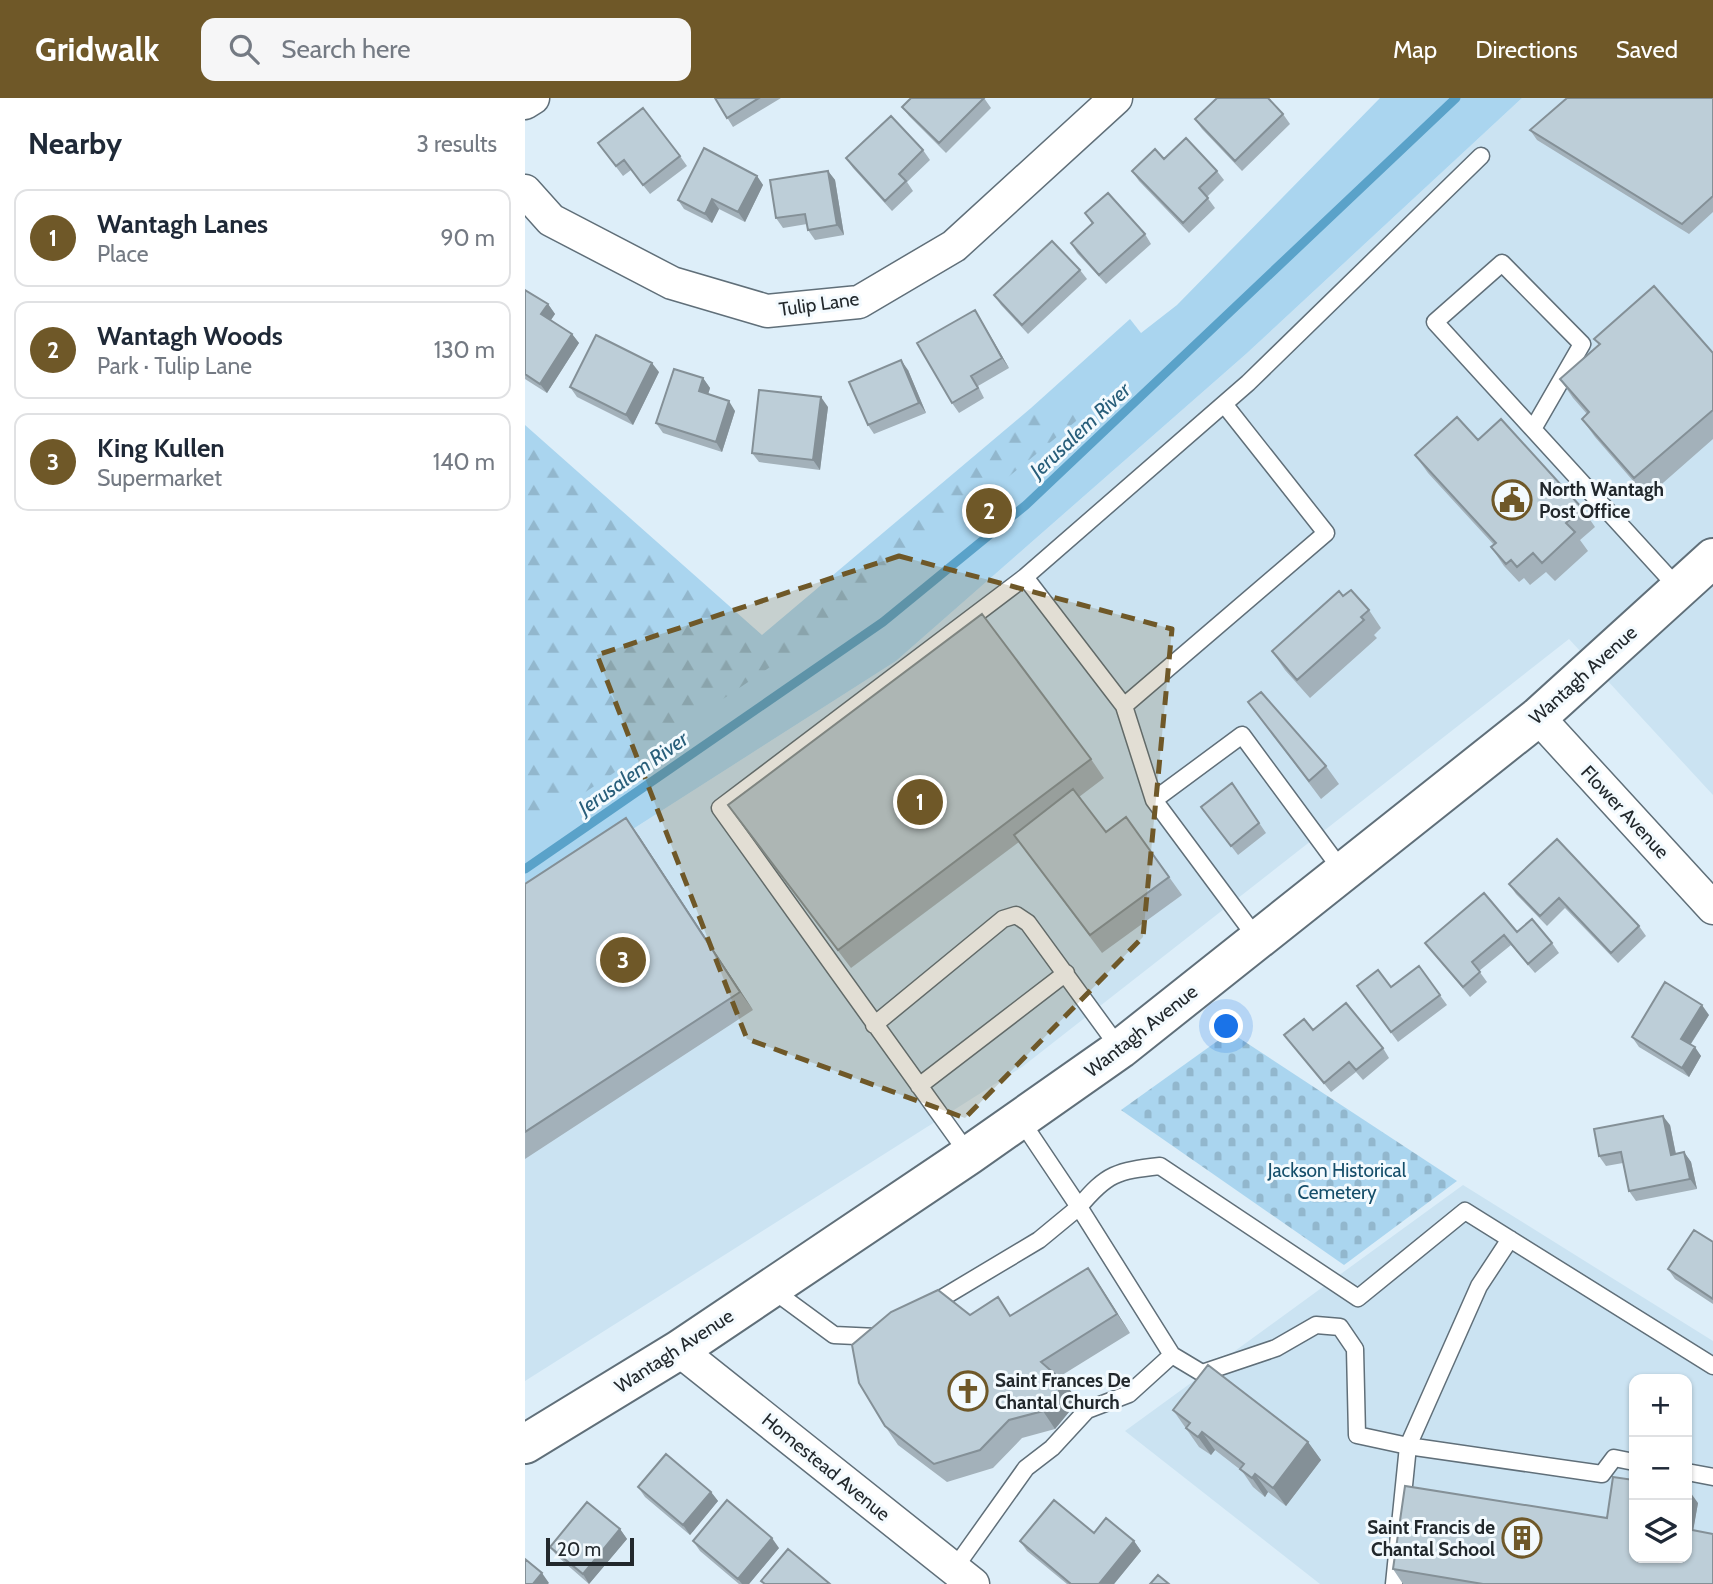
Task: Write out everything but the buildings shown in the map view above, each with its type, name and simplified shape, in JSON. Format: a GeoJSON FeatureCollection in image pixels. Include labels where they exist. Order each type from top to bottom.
{"type":"FeatureCollection","features":[{"type":"Feature","properties":{"kind":"main road","name":"Wantagh Avenue"},"geometry":{"type":"LineString","coordinates":[[525,1444],[679,1350],[969,1155],[1120,1049],[1538,717],[1713,558]]}},
{"type":"Feature","properties":{"kind":"street"},"geometry":{"type":"LineString","coordinates":[[525,103],[533,98]]}},
{"type":"Feature","properties":{"kind":"street","name":"Tulip Lane"},"geometry":{"type":"LineString","coordinates":[[525,191],[551,220],[672,283],[767,311],[859,302],[954,246],[1116,98]]}},
{"type":"Feature","properties":{"kind":"street","name":"Flower Avenue"},"geometry":{"type":"LineString","coordinates":[[1538,717],[1713,908]]}},
{"type":"Feature","properties":{"kind":"street","name":"Homestead Avenue"},"geometry":{"type":"LineString","coordinates":[[679,1350],[963,1576]]}},
{"type":"Feature","properties":{"kind":"lane"},"geometry":{"type":"LineString","coordinates":[[969,1155],[720,808],[1025,577],[1224,404],[1481,156]]}},
{"type":"Feature","properties":{"kind":"lane"},"geometry":{"type":"LineString","coordinates":[[1533,429],[1582,344],[1502,263],[1435,323],[1679,589]]}},
{"type":"Feature","properties":{"kind":"lane"},"geometry":{"type":"LineString","coordinates":[[1124,706],[1327,533],[1224,404]]}},
{"type":"Feature","properties":{"kind":"lane"},"geometry":{"type":"LineString","coordinates":[[1025,577],[1124,706],[1154,800],[1258,940]]}},
{"type":"Feature","properties":{"kind":"lane"},"geometry":{"type":"LineString","coordinates":[[1154,800],[1242,735],[1343,872]]}},
{"type":"Feature","properties":{"kind":"lane"},"geometry":{"type":"LineString","coordinates":[[874,1025],[1003,919],[1016,915],[1028,923],[1120,1049]]}},
{"type":"Feature","properties":{"kind":"lane"},"geometry":{"type":"LineString","coordinates":[[919,1086],[1066,973]]}},
{"type":"Feature","properties":{"kind":"lane"},"geometry":{"type":"LineString","coordinates":[[1020,1119],[1173,1355],[1202,1373],[1276,1348],[1316,1325],[1340,1327],[1355,1349],[1357,1435],[1408,1446],[1602,1474],[1614,1458],[1629,1461]]}},
{"type":"Feature","properties":{"kind":"lane"},"geometry":{"type":"LineString","coordinates":[[770,1288],[834,1335],[877,1338],[1039,1240],[1079,1207],[1103,1180],[1126,1170],[1160,1166],[1357,1298],[1465,1211],[1713,1366]]}},
{"type":"Feature","properties":{"kind":"lane"},"geometry":{"type":"LineString","coordinates":[[1394,1584],[1408,1446],[1479,1286],[1510,1239]]}},
{"type":"Feature","properties":{"kind":"lane"},"geometry":{"type":"LineString","coordinates":[[963,1576],[1026,1468],[1052,1448],[1087,1410],[1129,1394],[1173,1355]]}},
{"type":"Feature","properties":{"kind":"lane"},"geometry":{"type":"LineString","coordinates":[[1692,1473],[1713,1478]]}},
{"type":"Feature","properties":{"kind":"highlighted area"},"geometry":{"type":"Polygon","coordinates":[[[899,556],[1172,629],[1143,937],[965,1118],[747,1039],[597,655],[899,556]]]}},
{"type":"Feature","properties":{"kind":"shaded area"},"geometry":{"type":"Polygon","coordinates":[[[1522,98],[1713,98],[1713,795],[1569,639],[1022,1067],[525,1381],[525,898],[896,661],[1246,354],[1522,98]]]}},
{"type":"Feature","properties":{"kind":"shaded area"},"geometry":{"type":"Polygon","coordinates":[[[1463,1185],[1713,1341],[1713,1584],[1320,1584],[1125,1431],[1463,1185]]]}},
{"type":"Feature","properties":{"kind":"green space"},"geometry":{"type":"Polygon","coordinates":[[[1380,98],[1522,98],[1246,354],[896,661],[525,898],[525,425],[762,635],[1031,408],[1130,319],[1141,333],[1177,305],[1380,98]]]}},
{"type":"Feature","properties":{"kind":"green space"},"geometry":{"type":"Polygon","coordinates":[[[1036,411],[1087,412],[816,636],[525,833],[525,438],[754,642],[780,636],[1036,411]]]}},
{"type":"Feature","properties":{"kind":"green space","name":"Jackson Historical Cemetery"},"geometry":{"type":"Polygon","coordinates":[[[1230,1032],[1457,1181],[1344,1265],[1121,1110],[1230,1032]]]}},
{"type":"Feature","properties":{"kind":"waterway","name":"Jerusalem River"},"geometry":{"type":"LineString","coordinates":[[525,869],[883,622],[1026,505],[1456,98]]}},
{"type":"Feature","properties":{"kind":"place","name":"North Wantagh Post Office"},"geometry":{"type":"Point","coordinates":[1512,500]}},
{"type":"Feature","properties":{"kind":"place","name":"Wantagh Woods"},"geometry":{"type":"Point","coordinates":[989,511]}},
{"type":"Feature","properties":{"kind":"place","name":"Wantagh Lanes"},"geometry":{"type":"Point","coordinates":[920,802]}},
{"type":"Feature","properties":{"kind":"place","name":"King Kullen"},"geometry":{"type":"Point","coordinates":[623,960]}},
{"type":"Feature","properties":{"kind":"place","name":"Saint Frances De Chantal Church"},"geometry":{"type":"Point","coordinates":[968,1391]}},
{"type":"Feature","properties":{"kind":"place","name":"Saint Francis de Chantal School"},"geometry":{"type":"Point","coordinates":[1522,1538]}}]}
